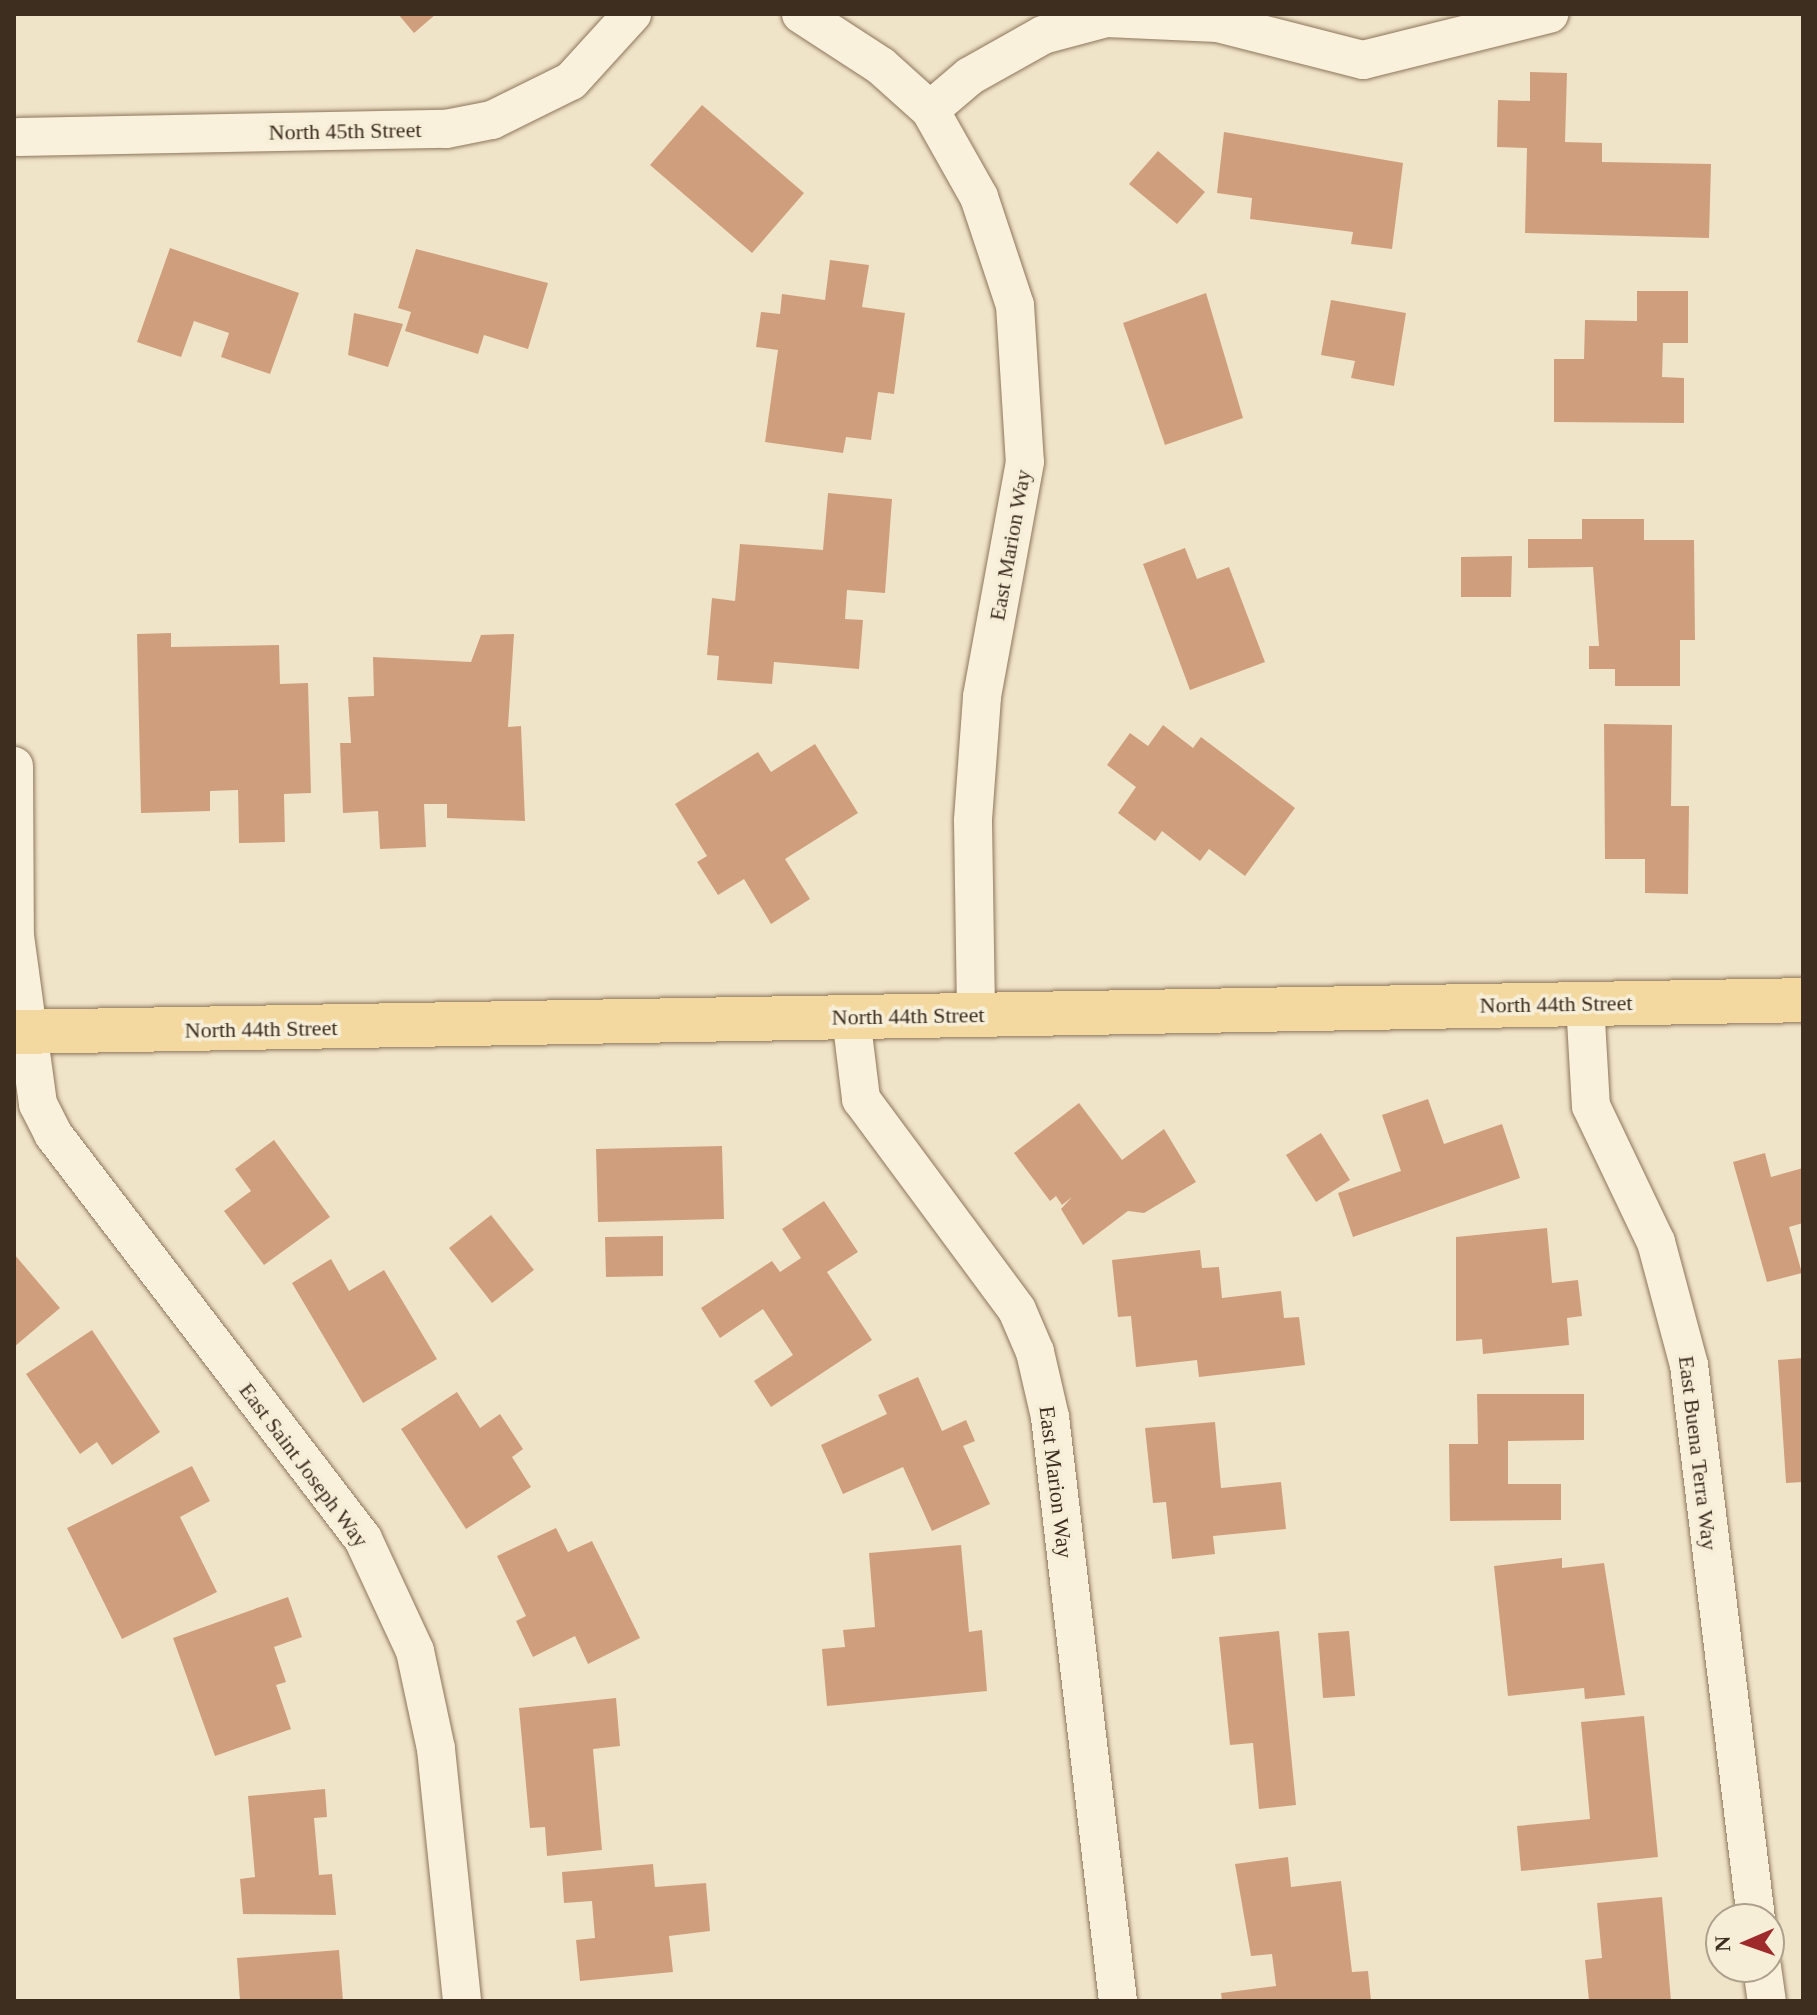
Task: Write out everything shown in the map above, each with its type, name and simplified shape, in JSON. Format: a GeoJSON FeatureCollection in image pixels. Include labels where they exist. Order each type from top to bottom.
{"type":"FeatureCollection","features":[{"type":"Feature","properties":{"kind":"main road","name":"North 44th Street"},"geometry":{"type":"LineString","coordinates":[[19,1032],[1803,1000]]}},
{"type":"Feature","properties":{"kind":"street","name":"North 45th Street"},"geometry":{"type":"LineString","coordinates":[[19,137],[446,129],[492,120],[571,81],[632,14]]}},
{"type":"Feature","properties":{"kind":"street","name":"East Marion Way"},"geometry":{"type":"LineString","coordinates":[[801,14],[881,66],[930,110],[979,197],[1015,305],[1025,462],[982,697],[973,821],[976,1015]]}},
{"type":"Feature","properties":{"kind":"street"},"geometry":{"type":"LineString","coordinates":[[930,110],[970,76],[1043,35],[1106,18],[1218,23],[1363,60],[1549,14]]}},
{"type":"Feature","properties":{"kind":"street","name":"East Saint Joseph Way"},"geometry":{"type":"LineString","coordinates":[[14,766],[19,1032],[53,1134],[363,1539],[415,1651],[436,1749],[462,2001]]}},
{"type":"Feature","properties":{"kind":"street","name":"East Buena Terra Way"},"geometry":{"type":"LineString","coordinates":[[1585,1003],[1591,1106],[1656,1242],[1689,1365],[1754,1903]]}},
{"type":"Feature","properties":{"kind":"street","name":"East Marion Way"},"geometry":{"type":"LineString","coordinates":[[851,1017],[861,1099],[1017,1310],[1035,1352],[1050,1417],[1118,2001]]}},
{"type":"Feature","properties":{"kind":"building"},"geometry":{"type":"Polygon","coordinates":[[[398,14],[436,14],[414,33],[398,14]]]}},
{"type":"Feature","properties":{"kind":"building"},"geometry":{"type":"Polygon","coordinates":[[[1530,72],[1567,73],[1565,142],[1602,143],[1602,162],[1711,164],[1709,238],[1525,233],[1527,148],[1497,147],[1498,100],[1530,101],[1530,72]]]}},
{"type":"Feature","properties":{"kind":"building"},"geometry":{"type":"Polygon","coordinates":[[[702,105],[804,193],[752,253],[650,165],[702,105]]]}},
{"type":"Feature","properties":{"kind":"building"},"geometry":{"type":"Polygon","coordinates":[[[1224,132],[1403,163],[1392,249],[1351,244],[1353,232],[1250,219],[1252,198],[1217,193],[1224,132]]]}},
{"type":"Feature","properties":{"kind":"building"},"geometry":{"type":"Polygon","coordinates":[[[1158,151],[1205,192],[1177,224],[1129,184],[1158,151]]]}},
{"type":"Feature","properties":{"kind":"building"},"geometry":{"type":"Polygon","coordinates":[[[170,248],[299,293],[270,374],[221,357],[229,333],[194,321],[181,357],[137,342],[170,248]]]}},
{"type":"Feature","properties":{"kind":"building"},"geometry":{"type":"Polygon","coordinates":[[[416,249],[548,283],[528,349],[484,335],[478,354],[405,331],[411,312],[398,308],[416,249]]]}},
{"type":"Feature","properties":{"kind":"building"},"geometry":{"type":"Polygon","coordinates":[[[830,260],[869,265],[862,307],[905,313],[894,394],[878,392],[871,440],[846,437],[843,453],[765,442],[778,350],[756,347],[761,312],[780,314],[782,294],[825,300],[830,260]]]}},
{"type":"Feature","properties":{"kind":"building"},"geometry":{"type":"Polygon","coordinates":[[[1637,291],[1688,291],[1688,343],[1663,343],[1662,377],[1684,378],[1684,423],[1554,422],[1554,359],[1584,359],[1585,320],[1637,321],[1637,291]]]}},
{"type":"Feature","properties":{"kind":"building"},"geometry":{"type":"Polygon","coordinates":[[[1206,293],[1243,418],[1165,445],[1123,323],[1206,293]]]}},
{"type":"Feature","properties":{"kind":"building"},"geometry":{"type":"Polygon","coordinates":[[[1331,300],[1406,313],[1394,386],[1351,378],[1355,361],[1321,355],[1331,300]]]}},
{"type":"Feature","properties":{"kind":"building"},"geometry":{"type":"Polygon","coordinates":[[[354,313],[403,324],[388,367],[348,355],[354,313]]]}},
{"type":"Feature","properties":{"kind":"building"},"geometry":{"type":"Polygon","coordinates":[[[828,493],[892,499],[885,593],[847,590],[845,619],[863,620],[859,669],[774,662],[772,684],[717,680],[719,656],[707,655],[712,598],[735,601],[740,544],[823,550],[828,493]]]}},
{"type":"Feature","properties":{"kind":"building"},"geometry":{"type":"Polygon","coordinates":[[[1582,519],[1644,519],[1644,540],[1694,540],[1695,640],[1680,640],[1680,686],[1615,686],[1615,669],[1589,669],[1589,646],[1599,646],[1593,567],[1528,568],[1528,539],[1582,539],[1582,519]]]}},
{"type":"Feature","properties":{"kind":"building"},"geometry":{"type":"Polygon","coordinates":[[[1185,548],[1197,579],[1229,567],[1265,662],[1190,690],[1143,564],[1185,548]]]}},
{"type":"Feature","properties":{"kind":"building"},"geometry":{"type":"Polygon","coordinates":[[[1512,556],[1511,597],[1461,597],[1461,557],[1512,556]]]}},
{"type":"Feature","properties":{"kind":"building"},"geometry":{"type":"Polygon","coordinates":[[[171,633],[171,647],[279,645],[280,684],[308,683],[311,793],[284,794],[285,842],[239,843],[238,790],[210,791],[210,811],[141,813],[137,634],[171,633]]]}},
{"type":"Feature","properties":{"kind":"building"},"geometry":{"type":"Polygon","coordinates":[[[514,634],[508,727],[521,726],[525,821],[447,818],[447,804],[424,804],[426,847],[380,849],[378,811],[343,813],[340,743],[351,743],[348,697],[374,696],[373,657],[471,662],[481,635],[514,634]]]}},
{"type":"Feature","properties":{"kind":"building"},"geometry":{"type":"Polygon","coordinates":[[[1604,724],[1672,725],[1671,806],[1689,806],[1688,894],[1645,893],[1645,859],[1605,859],[1604,724]]]}},
{"type":"Feature","properties":{"kind":"building"},"geometry":{"type":"Polygon","coordinates":[[[1163,725],[1193,748],[1201,737],[1295,808],[1245,876],[1209,849],[1200,861],[1162,831],[1155,841],[1118,813],[1136,787],[1107,765],[1130,733],[1148,746],[1163,725]]]}},
{"type":"Feature","properties":{"kind":"building"},"geometry":{"type":"Polygon","coordinates":[[[815,744],[858,813],[785,859],[810,899],[771,924],[744,879],[718,895],[697,862],[707,856],[675,804],[758,752],[771,772],[815,744]]]}},
{"type":"Feature","properties":{"kind":"building"},"geometry":{"type":"Polygon","coordinates":[[[1428,1099],[1444,1144],[1502,1124],[1520,1178],[1353,1237],[1338,1193],[1401,1171],[1382,1115],[1428,1099]]]}},
{"type":"Feature","properties":{"kind":"building"},"geometry":{"type":"Polygon","coordinates":[[[1079,1103],[1122,1160],[1164,1129],[1196,1182],[1144,1213],[1128,1211],[1083,1245],[1061,1209],[1072,1197],[1062,1205],[1056,1196],[1050,1201],[1014,1153],[1079,1103]]]}},
{"type":"Feature","properties":{"kind":"building"},"geometry":{"type":"Polygon","coordinates":[[[1321,1133],[1350,1180],[1316,1202],[1286,1155],[1321,1133]]]}},
{"type":"Feature","properties":{"kind":"building"},"geometry":{"type":"Polygon","coordinates":[[[274,1140],[330,1217],[264,1265],[224,1211],[251,1191],[235,1169],[274,1140]]]}},
{"type":"Feature","properties":{"kind":"building"},"geometry":{"type":"Polygon","coordinates":[[[722,1146],[724,1219],[598,1222],[596,1149],[722,1146]]]}},
{"type":"Feature","properties":{"kind":"building"},"geometry":{"type":"Polygon","coordinates":[[[1765,1153],[1771,1177],[1803,1168],[1803,1223],[1789,1227],[1802,1273],[1767,1282],[1733,1162],[1765,1153]]]}},
{"type":"Feature","properties":{"kind":"building"},"geometry":{"type":"Polygon","coordinates":[[[824,1201],[858,1252],[827,1272],[872,1340],[771,1407],[754,1381],[793,1355],[763,1309],[720,1338],[701,1308],[772,1261],[780,1272],[801,1258],[782,1229],[824,1201]]]}},
{"type":"Feature","properties":{"kind":"building"},"geometry":{"type":"Polygon","coordinates":[[[491,1215],[534,1270],[492,1303],[449,1248],[491,1215]]]}},
{"type":"Feature","properties":{"kind":"building"},"geometry":{"type":"Polygon","coordinates":[[[1547,1228],[1552,1283],[1578,1280],[1582,1316],[1567,1318],[1569,1345],[1483,1354],[1482,1339],[1456,1341],[1456,1237],[1547,1228]]]}},
{"type":"Feature","properties":{"kind":"building"},"geometry":{"type":"Polygon","coordinates":[[[663,1236],[663,1276],[606,1277],[605,1237],[663,1236]]]}},
{"type":"Feature","properties":{"kind":"building"},"geometry":{"type":"Polygon","coordinates":[[[1200,1250],[1202,1268],[1219,1267],[1222,1298],[1281,1291],[1284,1318],[1299,1317],[1305,1365],[1199,1377],[1197,1360],[1136,1367],[1131,1316],[1118,1317],[1112,1260],[1200,1250]]]}},
{"type":"Feature","properties":{"kind":"building"},"geometry":{"type":"Polygon","coordinates":[[[14,1254],[60,1308],[14,1347],[14,1254]]]}},
{"type":"Feature","properties":{"kind":"building"},"geometry":{"type":"Polygon","coordinates":[[[331,1259],[349,1291],[384,1270],[437,1359],[363,1403],[292,1283],[331,1259]]]}},
{"type":"Feature","properties":{"kind":"building"},"geometry":{"type":"Polygon","coordinates":[[[92,1330],[160,1432],[112,1465],[97,1442],[80,1454],[26,1374],[92,1330]]]}},
{"type":"Feature","properties":{"kind":"building"},"geometry":{"type":"Polygon","coordinates":[[[1803,1358],[1803,1482],[1786,1483],[1778,1360],[1803,1358]]]}},
{"type":"Feature","properties":{"kind":"building"},"geometry":{"type":"Polygon","coordinates":[[[918,1377],[942,1431],[966,1420],[975,1441],[963,1446],[990,1504],[932,1531],[903,1467],[843,1494],[821,1445],[887,1414],[878,1395],[918,1377]]]}},
{"type":"Feature","properties":{"kind":"building"},"geometry":{"type":"Polygon","coordinates":[[[457,1392],[480,1428],[500,1414],[523,1449],[512,1457],[531,1487],[466,1529],[401,1429],[457,1392]]]}},
{"type":"Feature","properties":{"kind":"building"},"geometry":{"type":"Polygon","coordinates":[[[1477,1394],[1584,1394],[1584,1440],[1508,1441],[1508,1484],[1561,1484],[1561,1520],[1450,1521],[1449,1444],[1478,1444],[1477,1394]]]}},
{"type":"Feature","properties":{"kind":"building"},"geometry":{"type":"Polygon","coordinates":[[[1215,1422],[1221,1488],[1281,1482],[1286,1529],[1213,1536],[1215,1554],[1172,1559],[1166,1502],[1153,1503],[1145,1428],[1215,1422]]]}},
{"type":"Feature","properties":{"kind":"building"},"geometry":{"type":"Polygon","coordinates":[[[192,1466],[210,1501],[180,1517],[217,1592],[122,1639],[67,1528],[192,1466]]]}},
{"type":"Feature","properties":{"kind":"building"},"geometry":{"type":"Polygon","coordinates":[[[556,1528],[568,1552],[592,1541],[640,1638],[588,1664],[575,1636],[533,1657],[516,1621],[526,1616],[497,1556],[556,1528]]]}},
{"type":"Feature","properties":{"kind":"building"},"geometry":{"type":"Polygon","coordinates":[[[961,1545],[969,1632],[982,1630],[987,1691],[827,1706],[822,1649],[845,1647],[843,1630],[875,1627],[869,1553],[961,1545]]]}},
{"type":"Feature","properties":{"kind":"building"},"geometry":{"type":"Polygon","coordinates":[[[1562,1558],[1562,1568],[1604,1563],[1625,1695],[1585,1699],[1584,1688],[1508,1696],[1494,1566],[1562,1558]]]}},
{"type":"Feature","properties":{"kind":"building"},"geometry":{"type":"Polygon","coordinates":[[[288,1597],[302,1637],[274,1647],[286,1682],[276,1685],[291,1729],[215,1756],[173,1638],[288,1597]]]}},
{"type":"Feature","properties":{"kind":"building"},"geometry":{"type":"Polygon","coordinates":[[[1279,1631],[1296,1805],[1259,1809],[1253,1743],[1230,1745],[1219,1637],[1279,1631]]]}},
{"type":"Feature","properties":{"kind":"building"},"geometry":{"type":"Polygon","coordinates":[[[1349,1631],[1355,1696],[1323,1698],[1318,1633],[1349,1631]]]}},
{"type":"Feature","properties":{"kind":"building"},"geometry":{"type":"Polygon","coordinates":[[[616,1698],[620,1746],[593,1749],[602,1850],[547,1856],[545,1827],[530,1828],[519,1708],[616,1698]]]}},
{"type":"Feature","properties":{"kind":"building"},"geometry":{"type":"Polygon","coordinates":[[[1644,1716],[1658,1857],[1521,1871],[1517,1826],[1590,1819],[1581,1722],[1644,1716]]]}},
{"type":"Feature","properties":{"kind":"building"},"geometry":{"type":"Polygon","coordinates":[[[325,1789],[327,1817],[314,1818],[319,1875],[332,1874],[336,1915],[243,1914],[240,1879],[255,1877],[248,1796],[325,1789]]]}},
{"type":"Feature","properties":{"kind":"building"},"geometry":{"type":"Polygon","coordinates":[[[1288,1857],[1291,1887],[1341,1881],[1352,1972],[1368,1971],[1371,2001],[1222,2001],[1221,1993],[1276,1986],[1272,1954],[1251,1956],[1235,1864],[1288,1857]]]}},
{"type":"Feature","properties":{"kind":"building"},"geometry":{"type":"Polygon","coordinates":[[[653,1864],[655,1887],[706,1883],[710,1931],[669,1936],[673,1972],[580,1981],[576,1940],[595,1938],[592,1901],[564,1903],[562,1872],[653,1864]]]}},
{"type":"Feature","properties":{"kind":"building"},"geometry":{"type":"Polygon","coordinates":[[[1662,1897],[1671,2001],[1589,2001],[1585,1960],[1602,1958],[1597,1903],[1662,1897]]]}},
{"type":"Feature","properties":{"kind":"building"},"geometry":{"type":"Polygon","coordinates":[[[339,1950],[343,2001],[240,2001],[237,1958],[339,1950]]]}}]}
